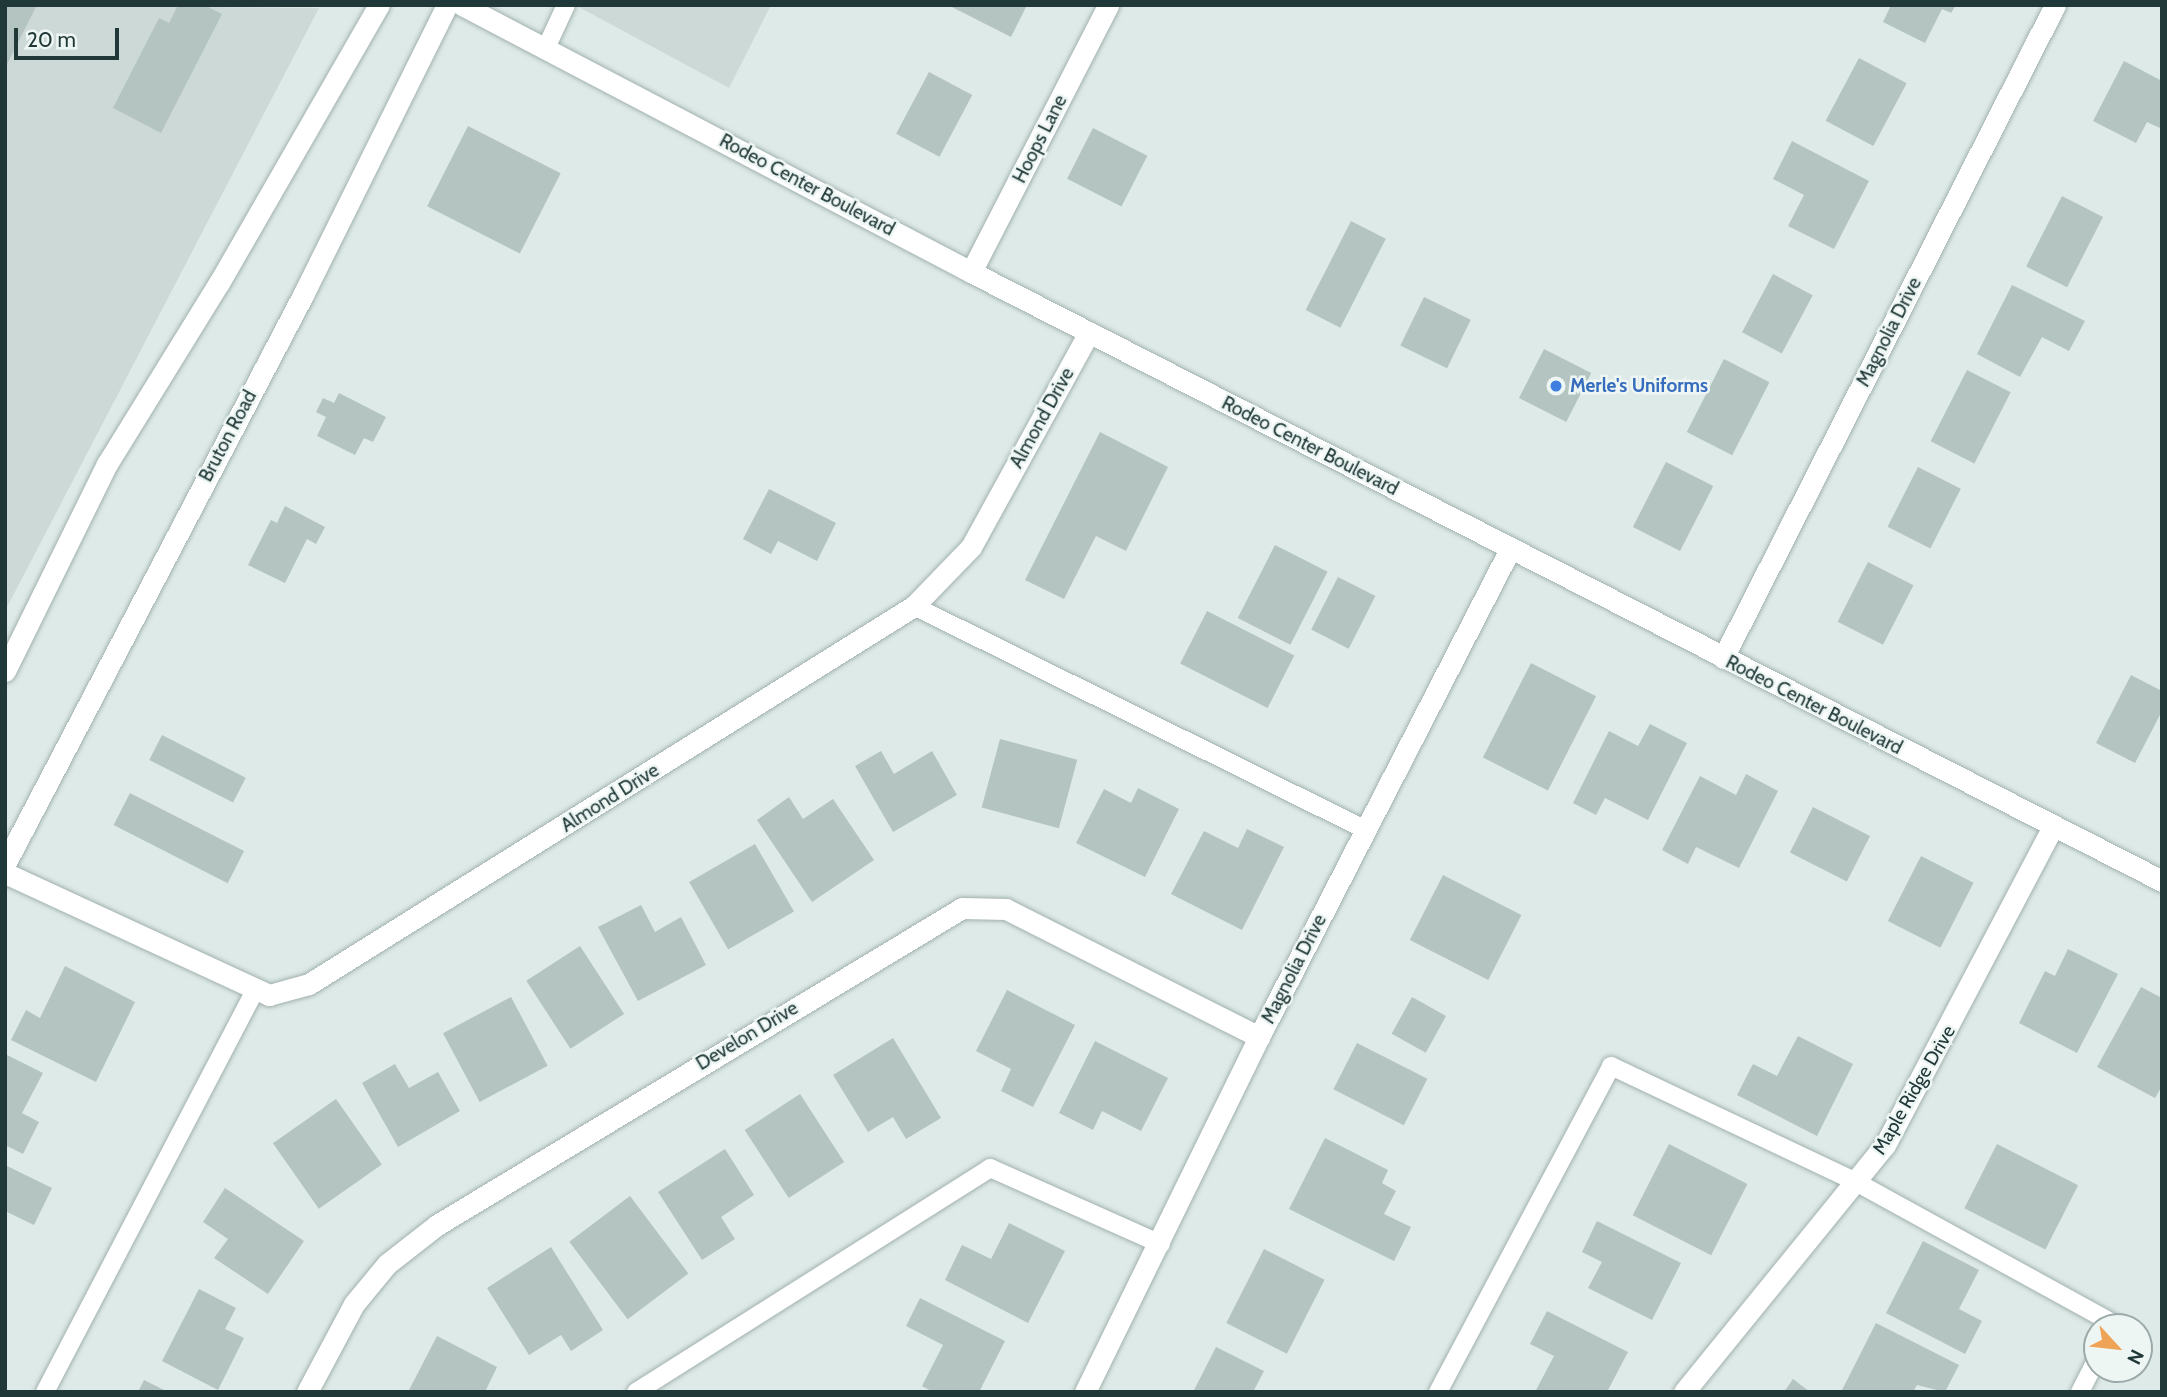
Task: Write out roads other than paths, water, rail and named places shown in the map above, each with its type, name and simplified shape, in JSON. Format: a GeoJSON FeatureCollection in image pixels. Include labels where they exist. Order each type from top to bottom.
{"type":"FeatureCollection","features":[{"type":"Feature","properties":{"kind":"street"},"geometry":{"type":"LineString","coordinates":[[5,671],[107,464],[219,283],[379,5]]}},
{"type":"Feature","properties":{"kind":"street","name":"Bruton Road"},"geometry":{"type":"LineString","coordinates":[[5,864],[304,293],[447,5]]}},
{"type":"Feature","properties":{"kind":"street","name":"Rodeo Center Boulevard"},"geometry":{"type":"LineString","coordinates":[[462,5],[971,272],[2052,828],[2162,881]]}},
{"type":"Feature","properties":{"kind":"street","name":"Hoops Lane"},"geometry":{"type":"LineString","coordinates":[[971,272],[1108,5]]}},
{"type":"Feature","properties":{"kind":"street","name":"Magnolia Drive"},"geometry":{"type":"LineString","coordinates":[[1723,659],[2055,5]]}},
{"type":"Feature","properties":{"kind":"street","name":"Almond Drive"},"geometry":{"type":"LineString","coordinates":[[5,873],[269,995],[309,984],[361,955],[914,606],[971,547],[1089,332]]}},
{"type":"Feature","properties":{"kind":"street","name":"Magnolia Drive"},"geometry":{"type":"LineString","coordinates":[[1086,1392],[1161,1244],[1259,1037],[1510,549]]}},
{"type":"Feature","properties":{"kind":"street","name":"Maple Ridge Drive"},"geometry":{"type":"LineString","coordinates":[[1684,1392],[1885,1145],[1930,1067],[2052,828]]}},
{"type":"Feature","properties":{"kind":"street","name":"Develon Drive"},"geometry":{"type":"LineString","coordinates":[[307,1392],[354,1304],[387,1264],[437,1225],[962,908],[1006,909],[1259,1037]]}},
{"type":"Feature","properties":{"kind":"lane"},"geometry":{"type":"LineString","coordinates":[[546,48],[566,5]]}},
{"type":"Feature","properties":{"kind":"lane"},"geometry":{"type":"LineString","coordinates":[[914,606],[1366,830]]}},
{"type":"Feature","properties":{"kind":"lane"},"geometry":{"type":"LineString","coordinates":[[45,1392],[256,989]]}},
{"type":"Feature","properties":{"kind":"lane"},"geometry":{"type":"LineString","coordinates":[[1438,1392],[1611,1066],[1856,1182],[2094,1313]]}},
{"type":"Feature","properties":{"kind":"lane"},"geometry":{"type":"LineString","coordinates":[[636,1392],[990,1168],[1161,1244]]}},
{"type":"Feature","properties":{"kind":"place","name":"Merle's Uniforms"},"geometry":{"type":"Point","coordinates":[1556,386]}}]}
